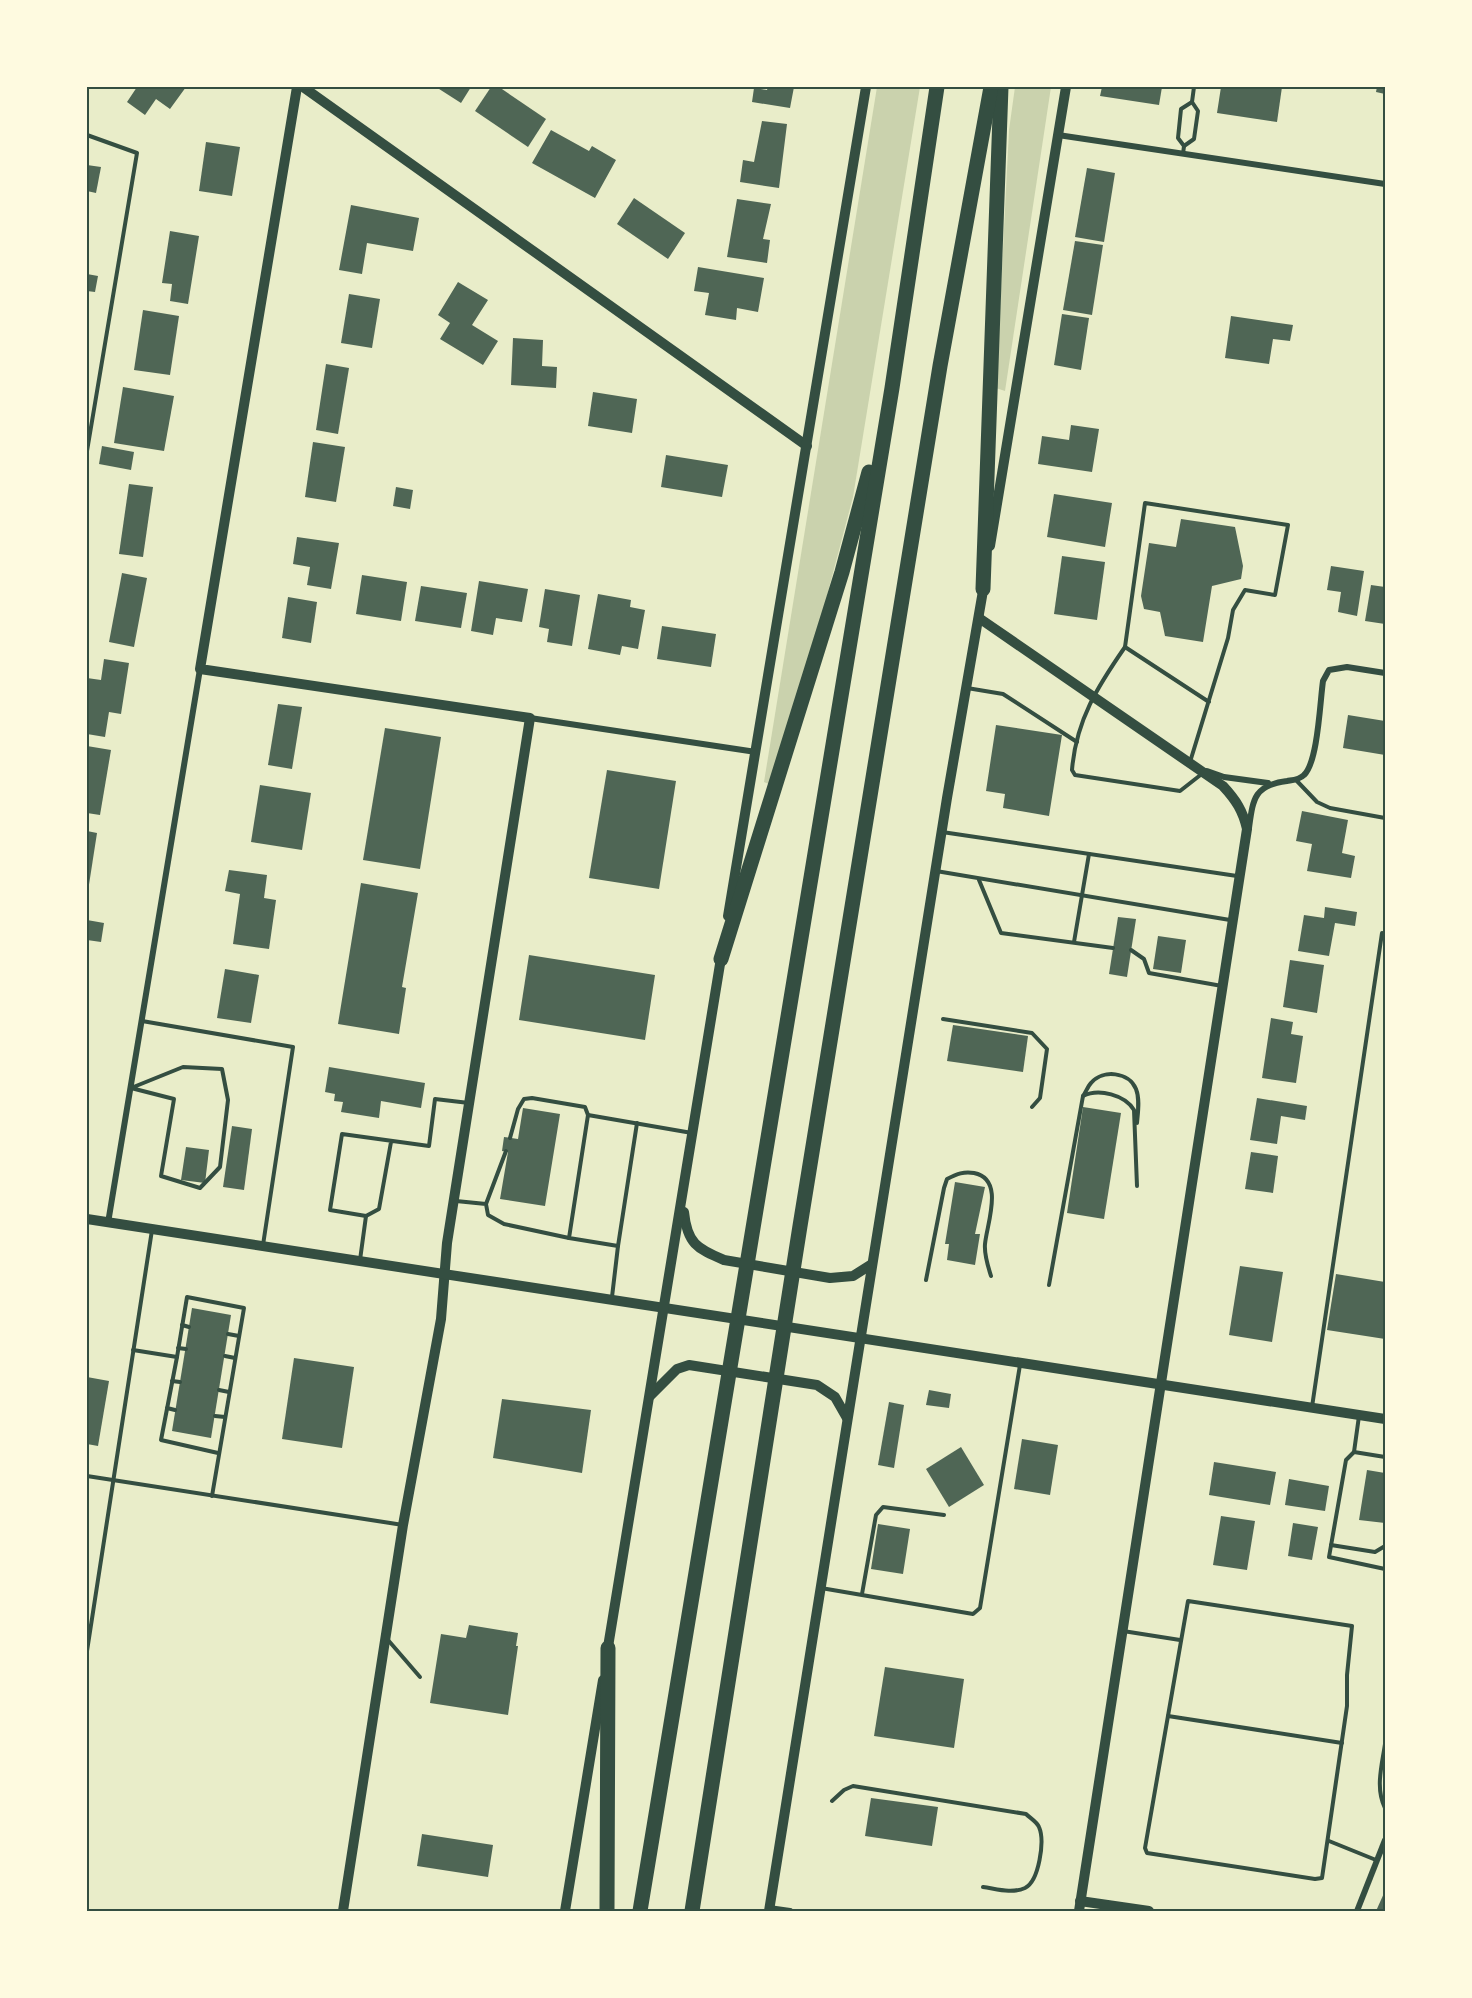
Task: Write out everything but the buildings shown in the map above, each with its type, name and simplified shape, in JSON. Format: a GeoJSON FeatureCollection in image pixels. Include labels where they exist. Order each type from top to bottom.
{"type":"FeatureCollection","features":[{"type":"Feature","properties":{"kind":"highway"},"geometry":{"type":"LineString","coordinates":[[640,1911],[892,388],[937,87]]}},
{"type":"Feature","properties":{"kind":"highway"},"geometry":{"type":"LineString","coordinates":[[692,1911],[770,1411],[940,366],[991,87]]}},
{"type":"Feature","properties":{"kind":"highway"},"geometry":{"type":"LineString","coordinates":[[983,589],[1001,87]]}},
{"type":"Feature","properties":{"kind":"highway"},"geometry":{"type":"LineString","coordinates":[[721,959],[842,572],[892,388]]}},
{"type":"Feature","properties":{"kind":"highway"},"geometry":{"type":"LineString","coordinates":[[607,1911],[608,1648]]}},
{"type":"Feature","properties":{"kind":"main road"},"geometry":{"type":"LineString","coordinates":[[297,87],[200,669],[530,718],[454,1201],[441,1319],[403,1526],[343,1911]]}},
{"type":"Feature","properties":{"kind":"main road"},"geometry":{"type":"LineString","coordinates":[[303,87],[807,446]]}},
{"type":"Feature","properties":{"kind":"main road"},"geometry":{"type":"LineString","coordinates":[[565,1911],[866,87]]}},
{"type":"Feature","properties":{"kind":"main road"},"geometry":{"type":"LineString","coordinates":[[769,1909],[941,832],[979,618],[1066,87]]}},
{"type":"Feature","properties":{"kind":"main road"},"geometry":{"type":"LineString","coordinates":[[979,618],[1196,767],[1235,799],[1245,821],[1246,848],[1160,1384],[1080,1906],[1149,1911]]}},
{"type":"Feature","properties":{"kind":"main road"},"geometry":{"type":"LineString","coordinates":[[683,1194],[686,1232],[692,1242],[724,1260],[830,1278],[853,1276],[872,1264]]}},
{"type":"Feature","properties":{"kind":"main road"},"geometry":{"type":"LineString","coordinates":[[87,1219],[664,1307],[860,1340],[1385,1419]]}},
{"type":"Feature","properties":{"kind":"main road"},"geometry":{"type":"LineString","coordinates":[[649,1396],[677,1369],[690,1365],[817,1385],[835,1397],[848,1419]]}},
{"type":"Feature","properties":{"kind":"street"},"geometry":{"type":"LineString","coordinates":[[1058,135],[1385,184]]}},
{"type":"Feature","properties":{"kind":"street"},"geometry":{"type":"LineString","coordinates":[[1196,767],[1224,777],[1268,783],[1296,780],[1304,775],[1312,760],[1323,681],[1329,670],[1347,667],[1385,673]]}},
{"type":"Feature","properties":{"kind":"street"},"geometry":{"type":"LineString","coordinates":[[108,1223],[200,669]]}},
{"type":"Feature","properties":{"kind":"street"},"geometry":{"type":"LineString","coordinates":[[530,718],[756,752]]}},
{"type":"Feature","properties":{"kind":"street"},"geometry":{"type":"LineString","coordinates":[[1246,848],[1253,800],[1268,783]]}},
{"type":"Feature","properties":{"kind":"street"},"geometry":{"type":"LineString","coordinates":[[1357,1911],[1385,1840]]}},
{"type":"Feature","properties":{"kind":"street"},"geometry":{"type":"LineString","coordinates":[[769,1909],[790,1911]]}},
{"type":"Feature","properties":{"kind":"lane"},"geometry":{"type":"LineString","coordinates":[[1182,154],[1184,146],[1194,139],[1198,111],[1192,102],[1194,87]]}},
{"type":"Feature","properties":{"kind":"lane"},"geometry":{"type":"LineString","coordinates":[[1184,146],[1178,138],[1181,109],[1192,102]]}},
{"type":"Feature","properties":{"kind":"lane"},"geometry":{"type":"LineString","coordinates":[[87,135],[137,153],[87,451]]}},
{"type":"Feature","properties":{"kind":"lane"},"geometry":{"type":"LineString","coordinates":[[1145,503],[1288,525],[1275,596],[1245,590],[1233,610],[1228,638],[1209,702],[1196,767],[1180,791],[1075,775],[1072,770],[1077,742],[1092,695],[1125,647],[1145,503]]}},
{"type":"Feature","properties":{"kind":"lane"},"geometry":{"type":"LineString","coordinates":[[1125,647],[1209,702]]}},
{"type":"Feature","properties":{"kind":"lane"},"geometry":{"type":"LineString","coordinates":[[966,688],[1003,694],[1077,742]]}},
{"type":"Feature","properties":{"kind":"lane"},"geometry":{"type":"LineString","coordinates":[[1296,780],[1324,805],[1385,818]]}},
{"type":"Feature","properties":{"kind":"lane"},"geometry":{"type":"LineString","coordinates":[[941,832],[1241,877]]}},
{"type":"Feature","properties":{"kind":"lane"},"geometry":{"type":"LineString","coordinates":[[1073,942],[1089,854]]}},
{"type":"Feature","properties":{"kind":"lane"},"geometry":{"type":"LineString","coordinates":[[935,871],[1234,921]]}},
{"type":"Feature","properties":{"kind":"lane"},"geometry":{"type":"LineString","coordinates":[[979,880],[1000,933],[1113,948]]}},
{"type":"Feature","properties":{"kind":"lane"},"geometry":{"type":"LineString","coordinates":[[1312,1407],[1382,933]]}},
{"type":"Feature","properties":{"kind":"lane"},"geometry":{"type":"LineString","coordinates":[[1131,950],[1144,959],[1149,974],[1224,986]]}},
{"type":"Feature","properties":{"kind":"lane"},"geometry":{"type":"LineString","coordinates":[[943,1019],[1032,1033],[1047,1049],[1040,1098],[1032,1107]]}},
{"type":"Feature","properties":{"kind":"lane"},"geometry":{"type":"LineString","coordinates":[[142,1022],[293,1047],[263,1246]]}},
{"type":"Feature","properties":{"kind":"lane"},"geometry":{"type":"LineString","coordinates":[[183,1067],[222,1069],[228,1100],[220,1167],[201,1188],[161,1176],[174,1099],[130,1088],[183,1067]]}},
{"type":"Feature","properties":{"kind":"lane"},"geometry":{"type":"LineString","coordinates":[[1050,1285],[1083,1096],[1091,1082],[1113,1074],[1128,1077],[1136,1087],[1138,1098],[1136,1136]]}},
{"type":"Feature","properties":{"kind":"lane"},"geometry":{"type":"LineString","coordinates":[[1083,1096],[1091,1092],[1103,1093],[1129,1102],[1134,1110],[1137,1186]]}},
{"type":"Feature","properties":{"kind":"lane"},"geometry":{"type":"LineString","coordinates":[[510,1138],[524,1099],[532,1098],[585,1107],[588,1115],[568,1238]]}},
{"type":"Feature","properties":{"kind":"lane"},"geometry":{"type":"LineString","coordinates":[[391,1142],[379,1209],[366,1216],[330,1210],[342,1134],[429,1146],[435,1099],[470,1103]]}},
{"type":"Feature","properties":{"kind":"lane"},"geometry":{"type":"LineString","coordinates":[[588,1115],[693,1133]]}},
{"type":"Feature","properties":{"kind":"lane"},"geometry":{"type":"LineString","coordinates":[[611,1299],[637,1123]]}},
{"type":"Feature","properties":{"kind":"lane"},"geometry":{"type":"LineString","coordinates":[[506,1151],[486,1204],[488,1215],[504,1224],[618,1246]]}},
{"type":"Feature","properties":{"kind":"lane"},"geometry":{"type":"LineString","coordinates":[[926,1280],[947,1179],[966,1172],[979,1174],[989,1181],[993,1193],[985,1246],[991,1276]]}},
{"type":"Feature","properties":{"kind":"lane"},"geometry":{"type":"LineString","coordinates":[[454,1201],[486,1204]]}},
{"type":"Feature","properties":{"kind":"lane"},"geometry":{"type":"LineString","coordinates":[[360,1260],[366,1216]]}},
{"type":"Feature","properties":{"kind":"lane"},"geometry":{"type":"LineString","coordinates":[[87,1651],[152,1229]]}},
{"type":"Feature","properties":{"kind":"lane"},"geometry":{"type":"LineString","coordinates":[[212,1496],[244,1308],[187,1297],[161,1440],[219,1453]]}},
{"type":"Feature","properties":{"kind":"lane"},"geometry":{"type":"LineString","coordinates":[[182,1325],[189,1327]]}},
{"type":"Feature","properties":{"kind":"lane"},"geometry":{"type":"LineString","coordinates":[[228,1334],[239,1336]]}},
{"type":"Feature","properties":{"kind":"lane"},"geometry":{"type":"LineString","coordinates":[[178,1348],[186,1349]]}},
{"type":"Feature","properties":{"kind":"lane"},"geometry":{"type":"LineString","coordinates":[[134,1350],[177,1357]]}},
{"type":"Feature","properties":{"kind":"lane"},"geometry":{"type":"LineString","coordinates":[[225,1356],[235,1358]]}},
{"type":"Feature","properties":{"kind":"lane"},"geometry":{"type":"LineString","coordinates":[[820,1588],[973,1614],[980,1608],[1020,1364]]}},
{"type":"Feature","properties":{"kind":"lane"},"geometry":{"type":"LineString","coordinates":[[172,1381],[180,1382]]}},
{"type":"Feature","properties":{"kind":"lane"},"geometry":{"type":"LineString","coordinates":[[219,1390],[229,1392]]}},
{"type":"Feature","properties":{"kind":"lane"},"geometry":{"type":"LineString","coordinates":[[167,1408],[175,1410]]}},
{"type":"Feature","properties":{"kind":"lane"},"geometry":{"type":"LineString","coordinates":[[1359,1415],[1354,1452],[1346,1460],[1331,1545],[1331,1560],[1385,1569]]}},
{"type":"Feature","properties":{"kind":"lane"},"geometry":{"type":"LineString","coordinates":[[214,1416],[225,1417]]}},
{"type":"Feature","properties":{"kind":"lane"},"geometry":{"type":"LineString","coordinates":[[1354,1452],[1385,1457]]}},
{"type":"Feature","properties":{"kind":"lane"},"geometry":{"type":"LineString","coordinates":[[87,1476],[403,1526]]}},
{"type":"Feature","properties":{"kind":"lane"},"geometry":{"type":"LineString","coordinates":[[862,1594],[876,1515],[883,1507],[944,1515]]}},
{"type":"Feature","properties":{"kind":"lane"},"geometry":{"type":"LineString","coordinates":[[1331,1545],[1375,1552],[1385,1546]]}},
{"type":"Feature","properties":{"kind":"lane"},"geometry":{"type":"LineString","coordinates":[[1188,1601],[1352,1626],[1342,1743],[1324,1874],[1319,1879],[1147,1853],[1145,1848],[1168,1716],[1188,1601]]}},
{"type":"Feature","properties":{"kind":"lane"},"geometry":{"type":"LineString","coordinates":[[1123,1631],[1180,1640]]}},
{"type":"Feature","properties":{"kind":"lane"},"geometry":{"type":"LineString","coordinates":[[386,1637],[420,1677]]}},
{"type":"Feature","properties":{"kind":"lane"},"geometry":{"type":"LineString","coordinates":[[1168,1716],[1342,1743]]}},
{"type":"Feature","properties":{"kind":"lane"},"geometry":{"type":"LineString","coordinates":[[1385,1744],[1380,1780],[1381,1799],[1385,1808]]}},
{"type":"Feature","properties":{"kind":"lane"},"geometry":{"type":"LineString","coordinates":[[832,1801],[844,1790],[853,1786],[1026,1814],[1039,1825],[1041,1838],[1036,1874],[1027,1887],[1012,1891],[983,1887]]}},
{"type":"Feature","properties":{"kind":"lane"},"geometry":{"type":"LineString","coordinates":[[1329,1840],[1376,1860]]}},
{"type":"Feature","properties":{"kind":"green space"},"geometry":{"type":"Polygon","coordinates":[[[877,87],[920,87],[853,497],[815,641],[771,785],[764,782],[877,87]]]}},
{"type":"Feature","properties":{"kind":"green space"},"geometry":{"type":"Polygon","coordinates":[[[1015,87],[1051,87],[1005,391],[996,388],[1009,130],[1015,87]]]}}]}
